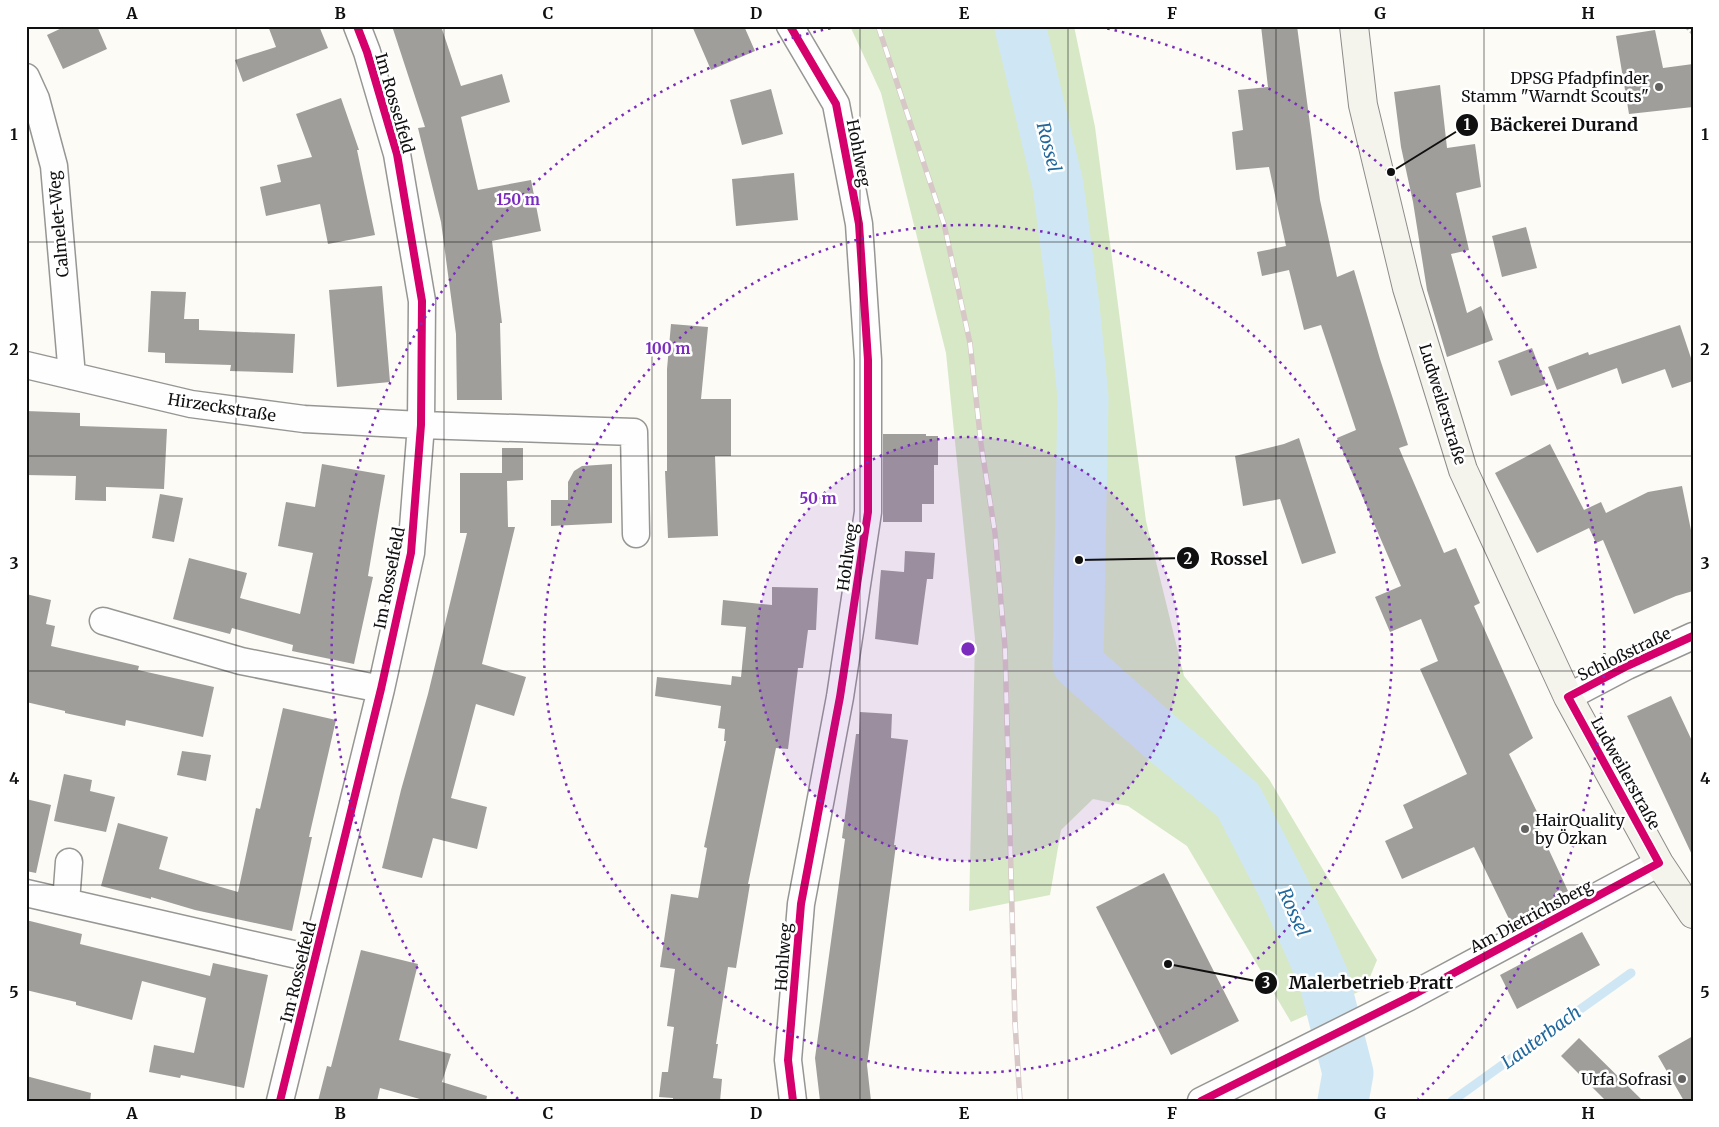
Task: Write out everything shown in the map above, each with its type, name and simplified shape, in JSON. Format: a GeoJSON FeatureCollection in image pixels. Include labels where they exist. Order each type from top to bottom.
{"type":"FeatureCollection","features":[{"type":"Feature","properties":{"kind":"main road","name":"Ludweilerstraße"},"geometry":{"type":"LineString","coordinates":[[1354,26],[1363,105],[1403,269],[1463,470],[1568,697],[1659,863],[1693,914]]}},
{"type":"Feature","properties":{"kind":"street","name":"Im Rosselfeld"},"geometry":{"type":"LineString","coordinates":[[280,1101],[381,688],[411,554],[421,425],[422,300],[397,154],[367,52],[357,26]]}},
{"type":"Feature","properties":{"kind":"street","name":"Hohlweg"},"geometry":{"type":"LineString","coordinates":[[790,26],[836,104],[859,224],[868,360],[868,512],[840,697],[801,904],[788,1060],[793,1101]]}},
{"type":"Feature","properties":{"kind":"street","name":"Calmelet-Weg"},"geometry":{"type":"LineString","coordinates":[[26,77],[36,99],[54,166],[72,376]]}},
{"type":"Feature","properties":{"kind":"street","name":"Hirzeckstraße"},"geometry":{"type":"LineString","coordinates":[[26,365],[191,404],[304,419],[421,425]]}},
{"type":"Feature","properties":{"kind":"street"},"geometry":{"type":"LineString","coordinates":[[421,425],[634,432],[636,534]]}},
{"type":"Feature","properties":{"kind":"street"},"geometry":{"type":"LineString","coordinates":[[103,621],[241,661],[381,688]]}},
{"type":"Feature","properties":{"kind":"street","name":"Schloßstraße"},"geometry":{"type":"LineString","coordinates":[[1568,697],[1627,666],[1693,636]]}},
{"type":"Feature","properties":{"kind":"street"},"geometry":{"type":"LineString","coordinates":[[66,902],[69,862]]}},
{"type":"Feature","properties":{"kind":"street","name":"Am Dietrichsberg"},"geometry":{"type":"LineString","coordinates":[[1200,1101],[1409,997],[1659,863]]}},
{"type":"Feature","properties":{"kind":"street","name":"Im Rosselfeld"},"geometry":{"type":"LineString","coordinates":[[26,893],[315,959]]}},
{"type":"Feature","properties":{"kind":"path"},"geometry":{"type":"LineString","coordinates":[[1685,26],[1693,34]]}},
{"type":"Feature","properties":{"kind":"green space"},"geometry":{"type":"Polygon","coordinates":[[[850,26],[1074,26],[1095,127],[1146,521],[1184,676],[1269,779],[1377,960],[1365,989],[1291,1022],[1187,846],[1128,806],[1093,799],[1061,830],[1050,895],[969,911],[975,639],[946,353],[881,93],[850,26]]]}},
{"type":"Feature","properties":{"kind":"building"},"geometry":{"type":"Polygon","coordinates":[[[66,26],[97,26],[107,49],[63,69],[47,35],[66,26]]]}},
{"type":"Feature","properties":{"kind":"building"},"geometry":{"type":"Polygon","coordinates":[[[268,26],[319,26],[328,48],[243,82],[235,60],[276,47],[268,26]]]}},
{"type":"Feature","properties":{"kind":"building"},"geometry":{"type":"Polygon","coordinates":[[[392,26],[441,26],[461,86],[502,74],[510,102],[461,117],[478,190],[531,180],[541,231],[492,241],[502,323],[500,323],[502,400],[457,400],[456,334],[441,222],[418,128],[425,127],[392,26]]]}},
{"type":"Feature","properties":{"kind":"building"},"geometry":{"type":"Polygon","coordinates":[[[692,26],[744,26],[755,51],[711,70],[692,26]]]}},
{"type":"Feature","properties":{"kind":"building"},"geometry":{"type":"Polygon","coordinates":[[[1261,26],[1297,26],[1320,200],[1337,277],[1354,270],[1408,445],[1399,448],[1444,553],[1456,548],[1480,603],[1474,606],[1533,738],[1509,754],[1540,818],[1535,820],[1568,891],[1510,921],[1474,847],[1402,879],[1385,841],[1413,828],[1403,805],[1467,774],[1420,669],[1438,661],[1421,619],[1390,632],[1375,597],[1401,586],[1337,438],[1356,430],[1321,325],[1304,330],[1289,270],[1262,276],[1257,252],[1286,246],[1269,167],[1236,170],[1232,132],[1243,130],[1238,90],[1268,87],[1261,26]]]}},
{"type":"Feature","properties":{"kind":"building","name":"DPSG Pfadpfinder Stamm \"Warndt Scouts\""},"geometry":{"type":"Polygon","coordinates":[[[1655,30],[1663,68],[1693,64],[1693,107],[1629,114],[1616,36],[1655,30]]]}},
{"type":"Feature","properties":{"kind":"building"},"geometry":{"type":"Polygon","coordinates":[[[1440,85],[1447,148],[1475,144],[1481,187],[1456,193],[1469,250],[1451,254],[1467,313],[1481,306],[1493,340],[1447,357],[1427,290],[1413,202],[1401,147],[1394,92],[1440,85]]]}},
{"type":"Feature","properties":{"kind":"building"},"geometry":{"type":"Polygon","coordinates":[[[771,89],[783,134],[742,145],[730,100],[771,89]]]}},
{"type":"Feature","properties":{"kind":"building"},"geometry":{"type":"Polygon","coordinates":[[[341,98],[359,150],[357,150],[375,235],[328,244],[320,204],[266,216],[260,187],[281,182],[277,165],[312,157],[296,114],[341,98]]]}},
{"type":"Feature","properties":{"kind":"building"},"geometry":{"type":"Polygon","coordinates":[[[794,173],[798,220],[736,226],[732,179],[794,173]]]}},
{"type":"Feature","properties":{"kind":"building"},"geometry":{"type":"Polygon","coordinates":[[[1526,227],[1537,268],[1502,277],[1492,236],[1526,227]]]}},
{"type":"Feature","properties":{"kind":"building"},"geometry":{"type":"Polygon","coordinates":[[[382,286],[390,382],[337,387],[329,290],[382,286]]]}},
{"type":"Feature","properties":{"kind":"building"},"geometry":{"type":"Polygon","coordinates":[[[151,291],[186,292],[184,319],[199,319],[199,330],[295,334],[293,373],[230,371],[231,365],[165,363],[165,353],[148,352],[151,291]]]}},
{"type":"Feature","properties":{"kind":"building"},"geometry":{"type":"Polygon","coordinates":[[[671,324],[708,327],[701,399],[731,399],[731,456],[715,456],[718,536],[668,538],[665,471],[667,471],[667,369],[671,324]]]}},
{"type":"Feature","properties":{"kind":"building"},"geometry":{"type":"Polygon","coordinates":[[[1680,325],[1693,364],[1693,381],[1672,388],[1665,369],[1622,384],[1617,368],[1557,390],[1548,367],[1588,352],[1589,355],[1680,325]]]}},
{"type":"Feature","properties":{"kind":"building"},"geometry":{"type":"Polygon","coordinates":[[[1532,348],[1546,384],[1511,396],[1498,361],[1532,348]]]}},
{"type":"Feature","properties":{"kind":"building"},"geometry":{"type":"Polygon","coordinates":[[[26,411],[80,413],[80,426],[167,429],[164,489],[106,487],[106,501],[75,500],[76,476],[26,475],[26,411]]]}},
{"type":"Feature","properties":{"kind":"building"},"geometry":{"type":"Polygon","coordinates":[[[883,434],[926,434],[926,436],[938,436],[938,465],[934,465],[934,504],[922,504],[922,522],[883,522],[883,434]]]}},
{"type":"Feature","properties":{"kind":"building"},"geometry":{"type":"Polygon","coordinates":[[[1299,438],[1336,553],[1302,564],[1280,499],[1243,506],[1235,456],[1284,444],[1299,438]]]}},
{"type":"Feature","properties":{"kind":"building"},"geometry":{"type":"Polygon","coordinates":[[[1550,444],[1584,510],[1601,502],[1606,513],[1648,492],[1682,486],[1693,540],[1693,591],[1676,596],[1634,614],[1603,540],[1596,543],[1589,528],[1537,553],[1495,473],[1550,444]]]}},
{"type":"Feature","properties":{"kind":"building"},"geometry":{"type":"Polygon","coordinates":[[[502,448],[523,448],[523,480],[507,481],[508,527],[515,527],[482,664],[526,677],[514,716],[476,704],[451,798],[487,807],[477,849],[433,838],[422,878],[382,868],[401,790],[428,694],[467,533],[460,533],[460,473],[502,473],[502,448]]]}},
{"type":"Feature","properties":{"kind":"building"},"geometry":{"type":"Polygon","coordinates":[[[322,464],[385,475],[368,576],[373,577],[354,664],[292,651],[293,645],[232,628],[230,634],[173,619],[189,558],[247,573],[240,598],[300,614],[313,553],[278,546],[286,502],[315,507],[322,464]]]}},
{"type":"Feature","properties":{"kind":"building"},"geometry":{"type":"Polygon","coordinates":[[[612,464],[612,523],[551,526],[551,500],[568,500],[568,482],[574,471],[582,466],[612,464]]]}},
{"type":"Feature","properties":{"kind":"building"},"geometry":{"type":"Polygon","coordinates":[[[160,494],[183,498],[174,542],[152,538],[160,494]]]}},
{"type":"Feature","properties":{"kind":"building"},"geometry":{"type":"Polygon","coordinates":[[[905,551],[935,553],[933,579],[927,579],[918,645],[875,639],[881,570],[904,572],[905,551]]]}},
{"type":"Feature","properties":{"kind":"building"},"geometry":{"type":"Polygon","coordinates":[[[772,587],[818,588],[816,630],[808,630],[803,668],[798,668],[788,749],[776,748],[748,884],[750,884],[736,968],[728,967],[716,1044],[718,1044],[713,1078],[722,1079],[720,1101],[673,1101],[673,1098],[659,1097],[662,1072],[668,1072],[674,1027],[667,1026],[675,969],[660,967],[671,894],[698,898],[707,848],[704,847],[726,741],[724,741],[725,729],[718,728],[721,706],[655,696],[657,677],[731,685],[732,676],[741,677],[746,627],[721,625],[723,600],[772,605],[772,587]]]}},
{"type":"Feature","properties":{"kind":"building"},"geometry":{"type":"Polygon","coordinates":[[[26,594],[51,600],[46,624],[55,626],[51,646],[139,666],[138,670],[214,687],[203,737],[126,720],[125,726],[65,713],[65,711],[26,702],[26,594]]]}},
{"type":"Feature","properties":{"kind":"building"},"geometry":{"type":"Polygon","coordinates":[[[1671,696],[1693,743],[1693,857],[1627,716],[1671,696]]]}},
{"type":"Feature","properties":{"kind":"building"},"geometry":{"type":"Polygon","coordinates":[[[283,708],[336,720],[309,837],[312,837],[292,931],[195,910],[151,897],[151,899],[101,886],[118,823],[168,837],[159,869],[238,892],[256,808],[260,809],[283,708]]]}},
{"type":"Feature","properties":{"kind":"building"},"geometry":{"type":"Polygon","coordinates":[[[860,712],[892,714],[891,738],[908,740],[867,1065],[871,1101],[820,1101],[815,1058],[845,839],[842,838],[856,734],[859,734],[860,712]]]}},
{"type":"Feature","properties":{"kind":"building"},"geometry":{"type":"Polygon","coordinates":[[[182,751],[211,755],[206,781],[177,775],[182,751]]]}},
{"type":"Feature","properties":{"kind":"building"},"geometry":{"type":"Polygon","coordinates":[[[64,774],[92,780],[90,791],[115,797],[106,832],[54,821],[64,774]]]}},
{"type":"Feature","properties":{"kind":"building"},"geometry":{"type":"Polygon","coordinates":[[[26,799],[51,805],[36,873],[26,871],[26,799]]]}},
{"type":"Feature","properties":{"kind":"building"},"geometry":{"type":"Polygon","coordinates":[[[1164,873],[1239,1021],[1171,1055],[1096,907],[1164,873]]]}},
{"type":"Feature","properties":{"kind":"building"},"geometry":{"type":"Polygon","coordinates":[[[26,920],[82,934],[80,944],[210,976],[213,963],[268,975],[244,1088],[181,1075],[180,1078],[149,1072],[154,1045],[194,1053],[206,998],[142,981],[132,1020],[76,1005],[76,1002],[26,990],[26,920]]]}},
{"type":"Feature","properties":{"kind":"building"},"geometry":{"type":"Polygon","coordinates":[[[1582,932],[1600,965],[1517,1009],[1500,975],[1582,932]]]}},
{"type":"Feature","properties":{"kind":"building"},"geometry":{"type":"Polygon","coordinates":[[[361,950],[418,964],[399,1040],[451,1054],[442,1082],[487,1096],[486,1101],[427,1101],[380,1088],[377,1101],[318,1101],[327,1066],[331,1067],[361,950]]]}},
{"type":"Feature","properties":{"kind":"building","name":"Urfa Sofrasi"},"geometry":{"type":"Polygon","coordinates":[[[1693,1036],[1693,1101],[1684,1101],[1658,1056],[1693,1036]]]}},
{"type":"Feature","properties":{"kind":"building"},"geometry":{"type":"Polygon","coordinates":[[[1579,1038],[1643,1101],[1606,1101],[1561,1056],[1579,1038]]]}},
{"type":"Feature","properties":{"kind":"building"},"geometry":{"type":"Polygon","coordinates":[[[26,1076],[91,1093],[90,1101],[26,1101],[26,1076]]]}},
{"type":"Feature","properties":{"kind":"waterway","name":"Rossel"},"geometry":{"type":"LineString","coordinates":[[1020,26],[1058,185],[1074,306],[1083,397],[1078,664],[1163,739],[1238,800],[1285,891],[1324,979],[1348,1073],[1343,1101]]}},
{"type":"Feature","properties":{"kind":"waterway","name":"Lauterbach"},"geometry":{"type":"LineString","coordinates":[[1452,1101],[1631,973]]}},
{"type":"Feature","properties":{"kind":"railway"},"geometry":{"type":"LineString","coordinates":[[878,26],[944,224],[970,343],[981,444],[995,533],[1005,647],[1015,1023],[1020,1101]]}},
{"type":"Feature","properties":{"kind":"cycle path"},"geometry":{"type":"LineString","coordinates":[[280,1101],[381,689],[411,553],[421,425],[422,301],[397,154],[367,52],[357,26]]}},
{"type":"Feature","properties":{"kind":"cycle path"},"geometry":{"type":"LineString","coordinates":[[790,26],[836,104],[859,224],[868,360],[868,512],[840,697],[801,904],[788,1060],[793,1101]]}},
{"type":"Feature","properties":{"kind":"cycle path"},"geometry":{"type":"LineString","coordinates":[[1201,1101],[1409,997],[1659,863],[1568,697],[1627,666],[1693,636]]}},
{"type":"Feature","properties":{"kind":"place","name":"DPSG Pfadpfinder Stamm \"Warndt Scouts\""},"geometry":{"type":"Point","coordinates":[1659,87]}},
{"type":"Feature","properties":{"kind":"place","name":"Bäckerei Durand"},"geometry":{"type":"Point","coordinates":[1391,172]}},
{"type":"Feature","properties":{"kind":"place","name":"Rossel"},"geometry":{"type":"Point","coordinates":[1079,560]}},
{"type":"Feature","properties":{"kind":"place","name":"HairQuality by Özkan"},"geometry":{"type":"Point","coordinates":[1525,829]}},
{"type":"Feature","properties":{"kind":"place","name":"Malerbetrieb Pratt"},"geometry":{"type":"Point","coordinates":[1168,964]}},
{"type":"Feature","properties":{"kind":"place","name":"Urfa Sofrasi"},"geometry":{"type":"Point","coordinates":[1682,1079]}}]}
